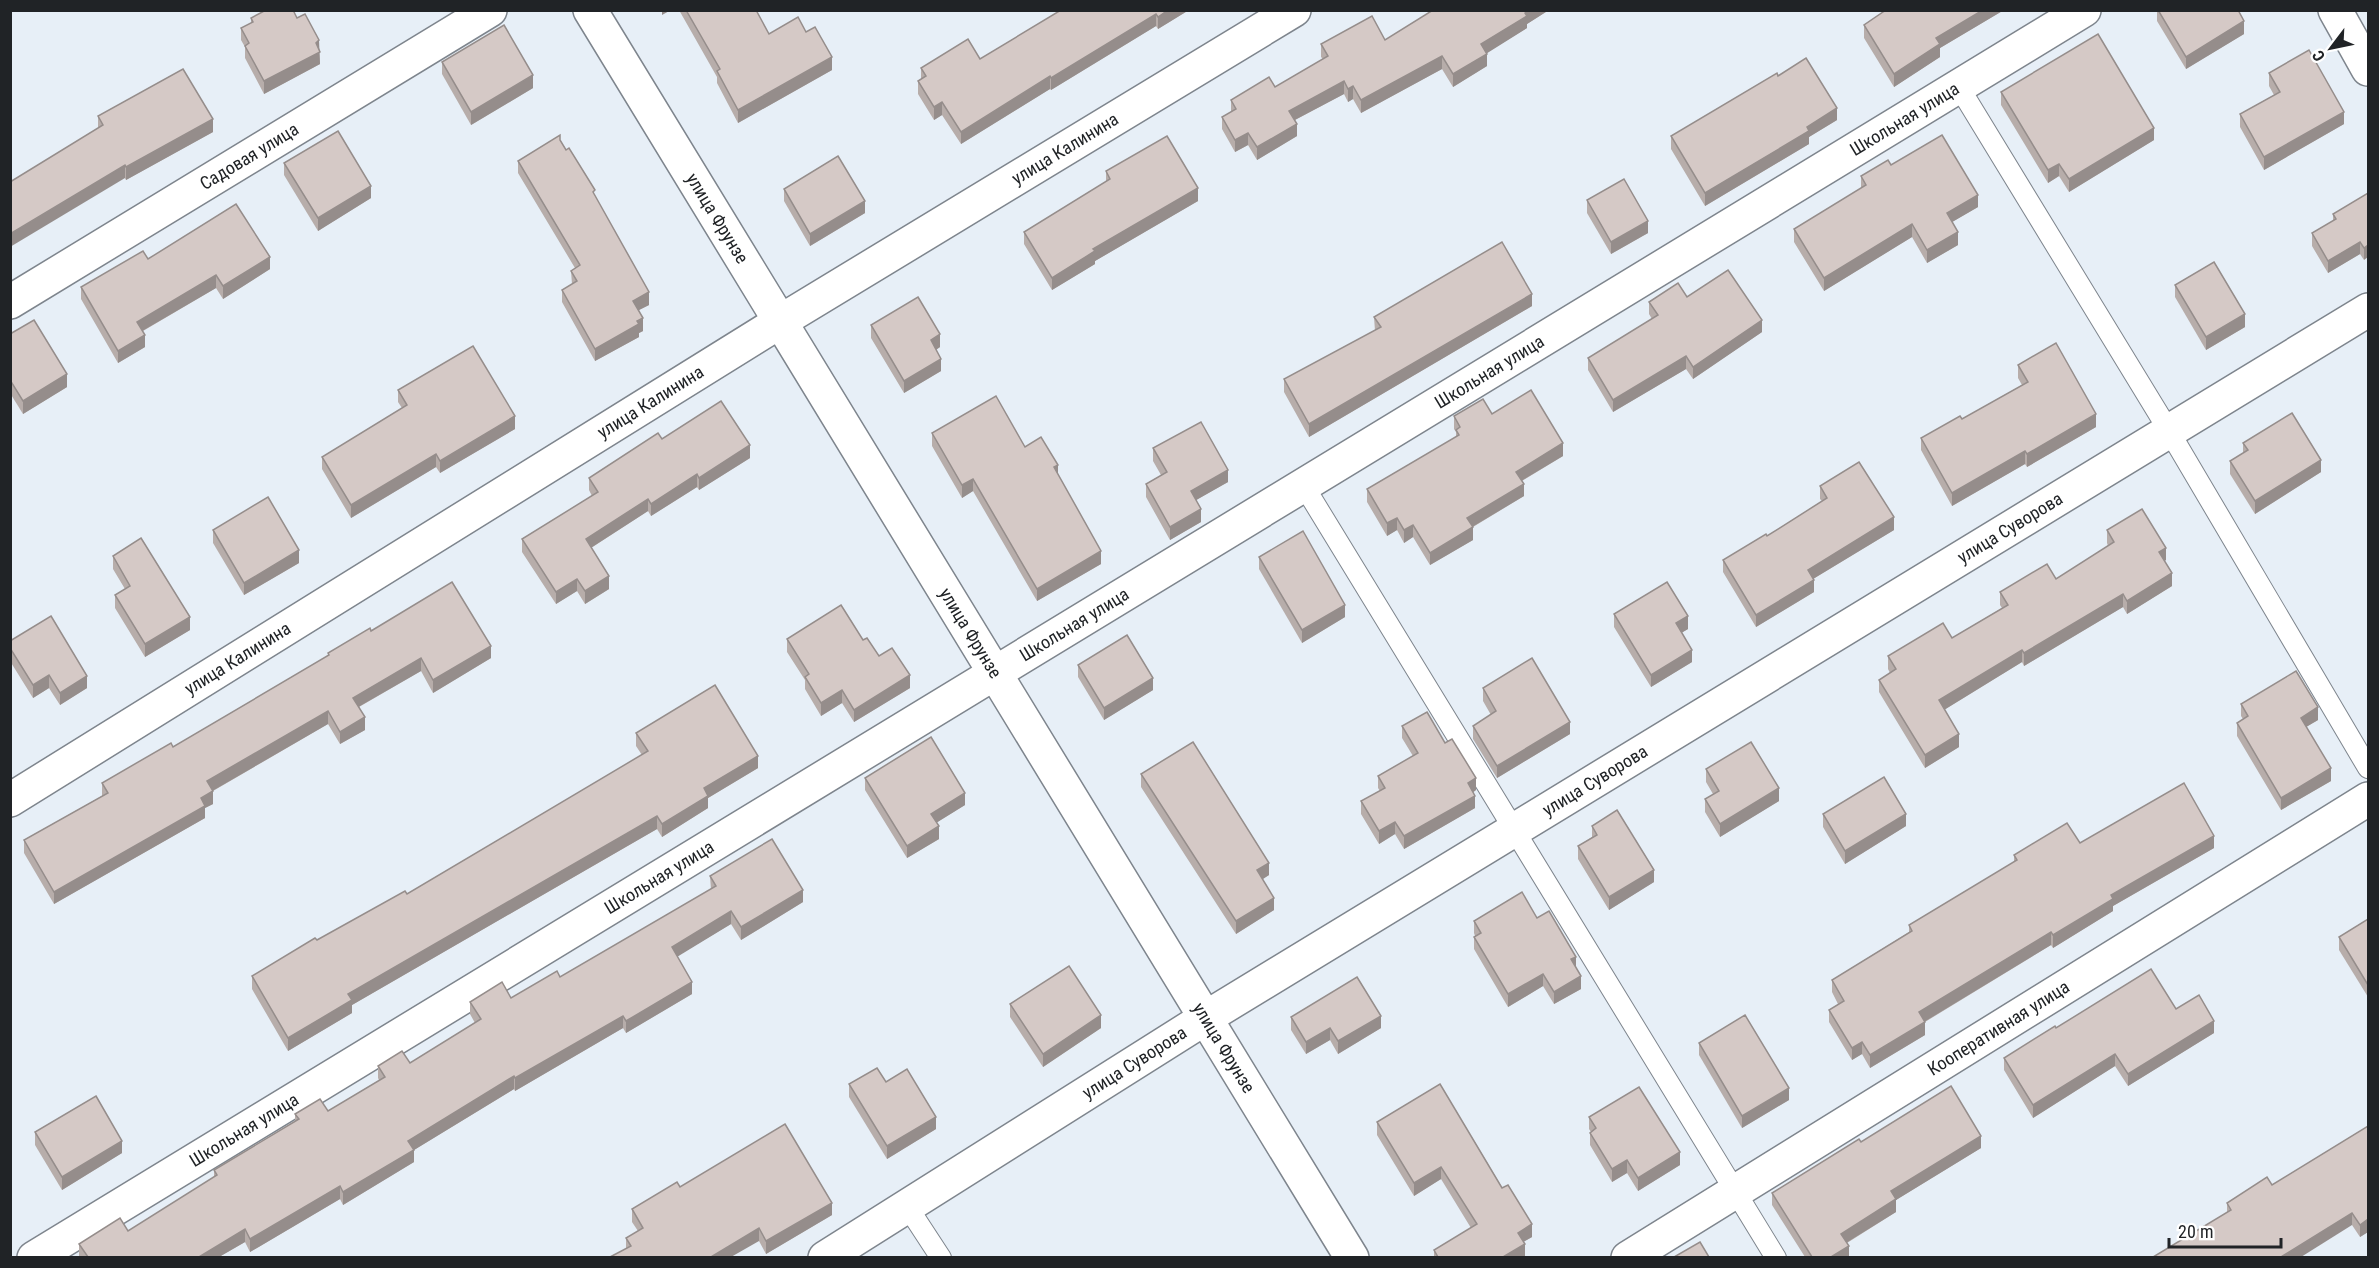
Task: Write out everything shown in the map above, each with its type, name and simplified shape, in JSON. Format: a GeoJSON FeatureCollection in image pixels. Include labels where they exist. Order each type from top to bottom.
{"type":"FeatureCollection","features":[{"type":"Feature","properties":{"kind":"street","name":"Садовая улица"},"geometry":{"type":"LineString","coordinates":[[10,302],[490,10]]}},
{"type":"Feature","properties":{"kind":"street","name":"улица Фрунзе"},"geometry":{"type":"LineString","coordinates":[[591,10],[1352,1257]]}},
{"type":"Feature","properties":{"kind":"street","name":"улица Калинина"},"geometry":{"type":"LineString","coordinates":[[10,800],[781,321],[1294,10]]}},
{"type":"Feature","properties":{"kind":"street","name":"Школьная улица"},"geometry":{"type":"LineString","coordinates":[[34,1257],[2084,10]]}},
{"type":"Feature","properties":{"kind":"street"},"geometry":{"type":"LineString","coordinates":[[2335,10],[2368,69]]}},
{"type":"Feature","properties":{"kind":"street","name":"улица Суворова"},"geometry":{"type":"LineString","coordinates":[[825,1257],[1207,1017],[2368,310]]}},
{"type":"Feature","properties":{"kind":"street","name":"Кооперативная улица"},"geometry":{"type":"LineString","coordinates":[[1628,1257],[2368,800]]}},
{"type":"Feature","properties":{"kind":"lane"},"geometry":{"type":"LineString","coordinates":[[1959,87],[2169,431],[2368,768]]}},
{"type":"Feature","properties":{"kind":"lane"},"geometry":{"type":"LineString","coordinates":[[1304,486],[1776,1257]]}},
{"type":"Feature","properties":{"kind":"lane"},"geometry":{"type":"LineString","coordinates":[[907,1206],[941,1257]]}},
{"type":"Feature","properties":{"kind":"building"},"geometry":{"type":"Polygon","coordinates":[[[266,10],[293,10],[297,18],[305,14],[319,40],[316,43],[320,52],[264,81],[245,46],[249,43],[241,28],[253,22],[251,18],[266,10]]]}},
{"type":"Feature","properties":{"kind":"building"},"geometry":{"type":"Polygon","coordinates":[[[686,10],[756,10],[769,34],[798,17],[806,32],[815,27],[832,57],[738,110],[717,71],[720,69],[686,10]]]}},
{"type":"Feature","properties":{"kind":"building"},"geometry":{"type":"Polygon","coordinates":[[[1061,10],[1168,10],[1158,17],[1156,14],[1051,78],[1050,76],[961,132],[942,102],[934,107],[918,81],[926,76],[921,68],[968,39],[980,59],[1061,10]]]}},
{"type":"Feature","properties":{"kind":"building"},"geometry":{"type":"Polygon","coordinates":[[[1433,10],[1528,10],[1525,13],[1527,16],[1481,44],[1487,54],[1453,74],[1442,56],[1361,100],[1353,86],[1348,89],[1344,81],[1289,111],[1297,124],[1257,147],[1248,133],[1235,140],[1222,117],[1236,109],[1231,100],[1269,77],[1275,87],[1328,56],[1321,44],[1372,16],[1385,40],[1433,10]]]}},
{"type":"Feature","properties":{"kind":"building"},"geometry":{"type":"Polygon","coordinates":[[[1886,10],[1983,10],[1936,38],[1940,44],[1894,74],[1864,25],[1886,10]]]}},
{"type":"Feature","properties":{"kind":"building"},"geometry":{"type":"Polygon","coordinates":[[[2158,10],[2238,10],[2244,21],[2186,57],[2158,10]]]}},
{"type":"Feature","properties":{"kind":"building"},"geometry":{"type":"Polygon","coordinates":[[[504,25],[533,75],[471,112],[442,62],[504,25]]]}},
{"type":"Feature","properties":{"kind":"building"},"geometry":{"type":"Polygon","coordinates":[[[2098,34],[2154,128],[2069,179],[2059,164],[2048,170],[2001,92],[2098,34]]]}},
{"type":"Feature","properties":{"kind":"building"},"geometry":{"type":"Polygon","coordinates":[[[2309,50],[2344,112],[2264,157],[2240,114],[2280,92],[2269,73],[2309,50]]]}},
{"type":"Feature","properties":{"kind":"building"},"geometry":{"type":"Polygon","coordinates":[[[1806,58],[1837,108],[1807,127],[1809,131],[1705,193],[1671,136],[1806,58]]]}},
{"type":"Feature","properties":{"kind":"building"},"geometry":{"type":"Polygon","coordinates":[[[183,69],[213,119],[126,167],[125,165],[10,234],[10,182],[103,125],[98,116],[183,69]]]}},
{"type":"Feature","properties":{"kind":"building"},"geometry":{"type":"Polygon","coordinates":[[[338,131],[371,186],[318,218],[284,163],[338,131]]]}},
{"type":"Feature","properties":{"kind":"building"},"geometry":{"type":"Polygon","coordinates":[[[560,135],[560,140],[566,150],[569,148],[595,190],[593,192],[649,292],[633,301],[643,318],[637,321],[639,324],[595,349],[562,290],[577,281],[571,271],[580,265],[518,161],[560,135]]]}},
{"type":"Feature","properties":{"kind":"building"},"geometry":{"type":"Polygon","coordinates":[[[1942,135],[1978,195],[1947,213],[1958,232],[1927,250],[1912,224],[1824,278],[1794,229],[1866,185],[1861,176],[1888,160],[1891,165],[1942,135]]]}},
{"type":"Feature","properties":{"kind":"building"},"geometry":{"type":"Polygon","coordinates":[[[1167,136],[1198,188],[1093,249],[1095,251],[1052,278],[1024,232],[1110,179],[1106,171],[1167,136]]]}},
{"type":"Feature","properties":{"kind":"building"},"geometry":{"type":"Polygon","coordinates":[[[838,156],[865,201],[810,234],[784,189],[838,156]]]}},
{"type":"Feature","properties":{"kind":"building"},"geometry":{"type":"Polygon","coordinates":[[[1624,179],[1648,221],[1611,242],[1587,200],[1624,179]]]}},
{"type":"Feature","properties":{"kind":"building"},"geometry":{"type":"Polygon","coordinates":[[[2368,193],[2368,245],[2364,248],[2360,242],[2328,261],[2312,233],[2336,219],[2333,214],[2368,193]]]}},
{"type":"Feature","properties":{"kind":"building"},"geometry":{"type":"Polygon","coordinates":[[[236,204],[270,257],[223,286],[216,275],[137,322],[145,335],[118,351],[81,287],[143,251],[148,259],[236,204]]]}},
{"type":"Feature","properties":{"kind":"building"},"geometry":{"type":"Polygon","coordinates":[[[1502,242],[1532,294],[1309,424],[1284,379],[1381,327],[1374,317],[1502,242]]]}},
{"type":"Feature","properties":{"kind":"building"},"geometry":{"type":"Polygon","coordinates":[[[2214,262],[2245,314],[2206,337],[2175,285],[2214,262]]]}},
{"type":"Feature","properties":{"kind":"building"},"geometry":{"type":"Polygon","coordinates":[[[1728,270],[1762,320],[1693,367],[1686,356],[1613,400],[1588,358],[1658,315],[1649,302],[1678,283],[1687,297],[1728,270]]]}},
{"type":"Feature","properties":{"kind":"building"},"geometry":{"type":"Polygon","coordinates":[[[918,297],[940,334],[931,340],[941,359],[904,381],[871,325],[918,297]]]}},
{"type":"Feature","properties":{"kind":"building"},"geometry":{"type":"Polygon","coordinates":[[[34,320],[67,374],[23,401],[10,380],[10,334],[34,320]]]}},
{"type":"Feature","properties":{"kind":"building"},"geometry":{"type":"Polygon","coordinates":[[[2056,343],[2096,414],[2027,454],[2025,451],[1952,493],[1921,438],[1960,416],[1962,419],[2028,382],[2018,365],[2056,343]]]}},
{"type":"Feature","properties":{"kind":"building"},"geometry":{"type":"Polygon","coordinates":[[[473,346],[515,416],[440,461],[436,454],[351,505],[322,457],[407,405],[398,390],[473,346]]]}},
{"type":"Feature","properties":{"kind":"building"},"geometry":{"type":"Polygon","coordinates":[[[1531,390],[1563,443],[1516,472],[1524,484],[1467,518],[1473,527],[1430,553],[1413,525],[1404,530],[1397,518],[1387,523],[1367,489],[1459,435],[1456,430],[1460,427],[1454,416],[1483,399],[1492,414],[1531,390]]]}},
{"type":"Feature","properties":{"kind":"building"},"geometry":{"type":"Polygon","coordinates":[[[996,396],[1025,447],[1041,437],[1058,465],[1054,467],[1101,551],[1037,589],[973,479],[962,485],[932,433],[996,396]]]}},
{"type":"Feature","properties":{"kind":"building"},"geometry":{"type":"Polygon","coordinates":[[[721,401],[750,445],[699,478],[697,474],[651,504],[648,499],[586,539],[609,576],[585,591],[577,579],[556,592],[522,539],[598,492],[589,478],[658,433],[662,439],[721,401]]]}},
{"type":"Feature","properties":{"kind":"building"},"geometry":{"type":"Polygon","coordinates":[[[2292,413],[2321,460],[2255,501],[2230,461],[2248,450],[2243,443],[2292,413]]]}},
{"type":"Feature","properties":{"kind":"building"},"geometry":{"type":"Polygon","coordinates":[[[1201,422],[1228,470],[1191,491],[1201,509],[1170,527],[1146,484],[1167,472],[1153,448],[1201,422]]]}},
{"type":"Feature","properties":{"kind":"building"},"geometry":{"type":"Polygon","coordinates":[[[1859,462],[1894,517],[1808,570],[1814,580],[1756,615],[1723,560],[1766,534],[1767,536],[1827,498],[1820,486],[1859,462]]]}},
{"type":"Feature","properties":{"kind":"building"},"geometry":{"type":"Polygon","coordinates":[[[268,497],[299,550],[244,583],[213,530],[268,497]]]}},
{"type":"Feature","properties":{"kind":"building"},"geometry":{"type":"Polygon","coordinates":[[[2142,509],[2166,548],[2159,552],[2172,573],[2127,601],[2123,594],[2024,653],[2022,650],[1939,700],[1959,734],[1925,755],[1879,680],[1896,669],[1888,656],[1943,623],[1952,638],[2008,605],[2000,592],[2047,564],[2056,579],[2114,542],[2107,530],[2142,509]]]}},
{"type":"Feature","properties":{"kind":"building"},"geometry":{"type":"Polygon","coordinates":[[[1303,531],[1345,605],[1302,630],[1259,557],[1303,531]]]}},
{"type":"Feature","properties":{"kind":"building"},"geometry":{"type":"Polygon","coordinates":[[[141,538],[190,617],[145,644],[115,595],[130,586],[113,556],[141,538]]]}},
{"type":"Feature","properties":{"kind":"building"},"geometry":{"type":"Polygon","coordinates":[[[452,582],[491,646],[433,680],[421,658],[353,698],[365,717],[340,732],[328,711],[207,781],[213,791],[201,798],[205,806],[54,892],[24,840],[108,793],[102,783],[171,743],[173,747],[329,655],[328,653],[370,628],[371,631],[452,582]]]}},
{"type":"Feature","properties":{"kind":"building"},"geometry":{"type":"Polygon","coordinates":[[[1667,582],[1688,616],[1676,623],[1692,650],[1651,675],[1614,614],[1667,582]]]}},
{"type":"Feature","properties":{"kind":"building"},"geometry":{"type":"Polygon","coordinates":[[[841,605],[863,640],[867,638],[879,656],[892,648],[910,675],[854,710],[842,690],[821,703],[805,677],[809,674],[787,639],[841,605]]]}},
{"type":"Feature","properties":{"kind":"building"},"geometry":{"type":"Polygon","coordinates":[[[51,616],[87,676],[60,693],[49,675],[33,685],[10,648],[10,641],[51,616]]]}},
{"type":"Feature","properties":{"kind":"building"},"geometry":{"type":"Polygon","coordinates":[[[1127,635],[1153,678],[1104,708],[1078,665],[1127,635]]]}},
{"type":"Feature","properties":{"kind":"building"},"geometry":{"type":"Polygon","coordinates":[[[1532,658],[1570,722],[1497,766],[1473,726],[1496,711],[1483,688],[1532,658]]]}},
{"type":"Feature","properties":{"kind":"building"},"geometry":{"type":"Polygon","coordinates":[[[2296,671],[2318,707],[2301,718],[2331,768],[2281,798],[2237,723],[2248,716],[2241,704],[2296,671]]]}},
{"type":"Feature","properties":{"kind":"building"},"geometry":{"type":"Polygon","coordinates":[[[715,685],[758,756],[704,788],[708,796],[662,824],[657,816],[348,994],[352,1000],[288,1038],[252,976],[315,938],[317,940],[405,891],[407,894],[648,751],[636,733],[715,685]]]}},
{"type":"Feature","properties":{"kind":"building"},"geometry":{"type":"Polygon","coordinates":[[[1427,712],[1445,743],[1452,739],[1476,778],[1468,783],[1475,796],[1404,836],[1395,822],[1379,831],[1361,801],[1385,788],[1378,776],[1418,753],[1402,726],[1427,712]]]}},
{"type":"Feature","properties":{"kind":"building"},"geometry":{"type":"Polygon","coordinates":[[[931,737],[965,793],[931,814],[939,826],[907,846],[865,778],[931,737]]]}},
{"type":"Feature","properties":{"kind":"building"},"geometry":{"type":"Polygon","coordinates":[[[1193,742],[1269,863],[1257,870],[1274,898],[1236,921],[1141,774],[1193,742]]]}},
{"type":"Feature","properties":{"kind":"building"},"geometry":{"type":"Polygon","coordinates":[[[1751,742],[1779,788],[1720,824],[1705,799],[1719,791],[1706,769],[1751,742]]]}},
{"type":"Feature","properties":{"kind":"building"},"geometry":{"type":"Polygon","coordinates":[[[1884,777],[1906,814],[1845,851],[1823,814],[1884,777]]]}},
{"type":"Feature","properties":{"kind":"building"},"geometry":{"type":"Polygon","coordinates":[[[2184,783],[2214,836],[2111,895],[2113,899],[2053,935],[2051,932],[1919,1012],[1925,1022],[1870,1055],[1862,1042],[1852,1048],[1829,1010],[1844,1001],[1832,980],[1912,931],[1909,925],[2017,860],[2014,855],[2067,823],[2080,843],[2184,783]]]}},
{"type":"Feature","properties":{"kind":"building"},"geometry":{"type":"Polygon","coordinates":[[[1617,810],[1654,870],[1609,897],[1578,846],[1597,835],[1592,826],[1617,810]]]}},
{"type":"Feature","properties":{"kind":"building"},"geometry":{"type":"Polygon","coordinates":[[[772,839],[803,890],[741,927],[731,911],[672,947],[692,982],[626,1021],[623,1016],[515,1078],[514,1076],[408,1141],[414,1150],[343,1192],[340,1186],[250,1239],[245,1229],[199,1257],[88,1257],[79,1244],[120,1218],[128,1231],[217,1175],[214,1170],[299,1119],[295,1114],[320,1099],[328,1111],[385,1077],[378,1066],[402,1051],[410,1063],[481,1019],[470,1002],[502,982],[511,998],[557,971],[560,977],[716,886],[710,876],[772,839]]]}},
{"type":"Feature","properties":{"kind":"building"},"geometry":{"type":"Polygon","coordinates":[[[1522,892],[1537,918],[1549,911],[1576,957],[1571,959],[1581,976],[1554,992],[1543,974],[1508,994],[1474,937],[1481,933],[1474,921],[1522,892]]]}},
{"type":"Feature","properties":{"kind":"building"},"geometry":{"type":"Polygon","coordinates":[[[2368,919],[2368,985],[2339,937],[2368,919]]]}},
{"type":"Feature","properties":{"kind":"building"},"geometry":{"type":"Polygon","coordinates":[[[1069,966],[1101,1015],[1043,1054],[1010,1004],[1069,966]]]}},
{"type":"Feature","properties":{"kind":"building"},"geometry":{"type":"Polygon","coordinates":[[[2151,969],[2176,1009],[2199,995],[2214,1021],[2128,1074],[2115,1054],[2033,1105],[2004,1058],[2151,969]]]}},
{"type":"Feature","properties":{"kind":"building"},"geometry":{"type":"Polygon","coordinates":[[[1357,977],[1381,1016],[1338,1041],[1330,1028],[1306,1042],[1291,1017],[1357,977]]]}},
{"type":"Feature","properties":{"kind":"building"},"geometry":{"type":"Polygon","coordinates":[[[1745,1015],[1789,1088],[1742,1116],[1699,1043],[1745,1015]]]}},
{"type":"Feature","properties":{"kind":"building"},"geometry":{"type":"Polygon","coordinates":[[[877,1068],[886,1082],[907,1069],[936,1117],[887,1146],[849,1084],[877,1068]]]}},
{"type":"Feature","properties":{"kind":"building"},"geometry":{"type":"Polygon","coordinates":[[[1440,1084],[1502,1188],[1508,1185],[1532,1224],[1518,1233],[1525,1244],[1503,1257],[1438,1257],[1434,1250],[1477,1224],[1441,1167],[1414,1183],[1377,1122],[1440,1084]]]}},
{"type":"Feature","properties":{"kind":"building"},"geometry":{"type":"Polygon","coordinates":[[[1951,1086],[1981,1136],[1891,1191],[1896,1199],[1841,1234],[1849,1246],[1831,1257],[1812,1257],[1772,1193],[1859,1139],[1861,1142],[1951,1086]]]}},
{"type":"Feature","properties":{"kind":"building"},"geometry":{"type":"Polygon","coordinates":[[[1639,1087],[1680,1152],[1638,1178],[1627,1160],[1612,1169],[1590,1133],[1596,1128],[1589,1117],[1639,1087]]]}},
{"type":"Feature","properties":{"kind":"building"},"geometry":{"type":"Polygon","coordinates":[[[96,1096],[122,1141],[62,1177],[35,1132],[96,1096]]]}},
{"type":"Feature","properties":{"kind":"building"},"geometry":{"type":"Polygon","coordinates":[[[785,1124],[832,1203],[766,1241],[759,1228],[711,1257],[610,1257],[631,1246],[626,1238],[643,1228],[632,1209],[677,1182],[680,1187],[785,1124]]]}},
{"type":"Feature","properties":{"kind":"building"},"geometry":{"type":"Polygon","coordinates":[[[2368,1126],[2368,1219],[2360,1225],[2352,1213],[2281,1257],[2153,1257],[2231,1210],[2227,1203],[2267,1177],[2272,1185],[2368,1126]]]}},
{"type":"Feature","properties":{"kind":"building"},"geometry":{"type":"Polygon","coordinates":[[[1700,1242],[1709,1257],[1674,1257],[1700,1242]]]}}]}
